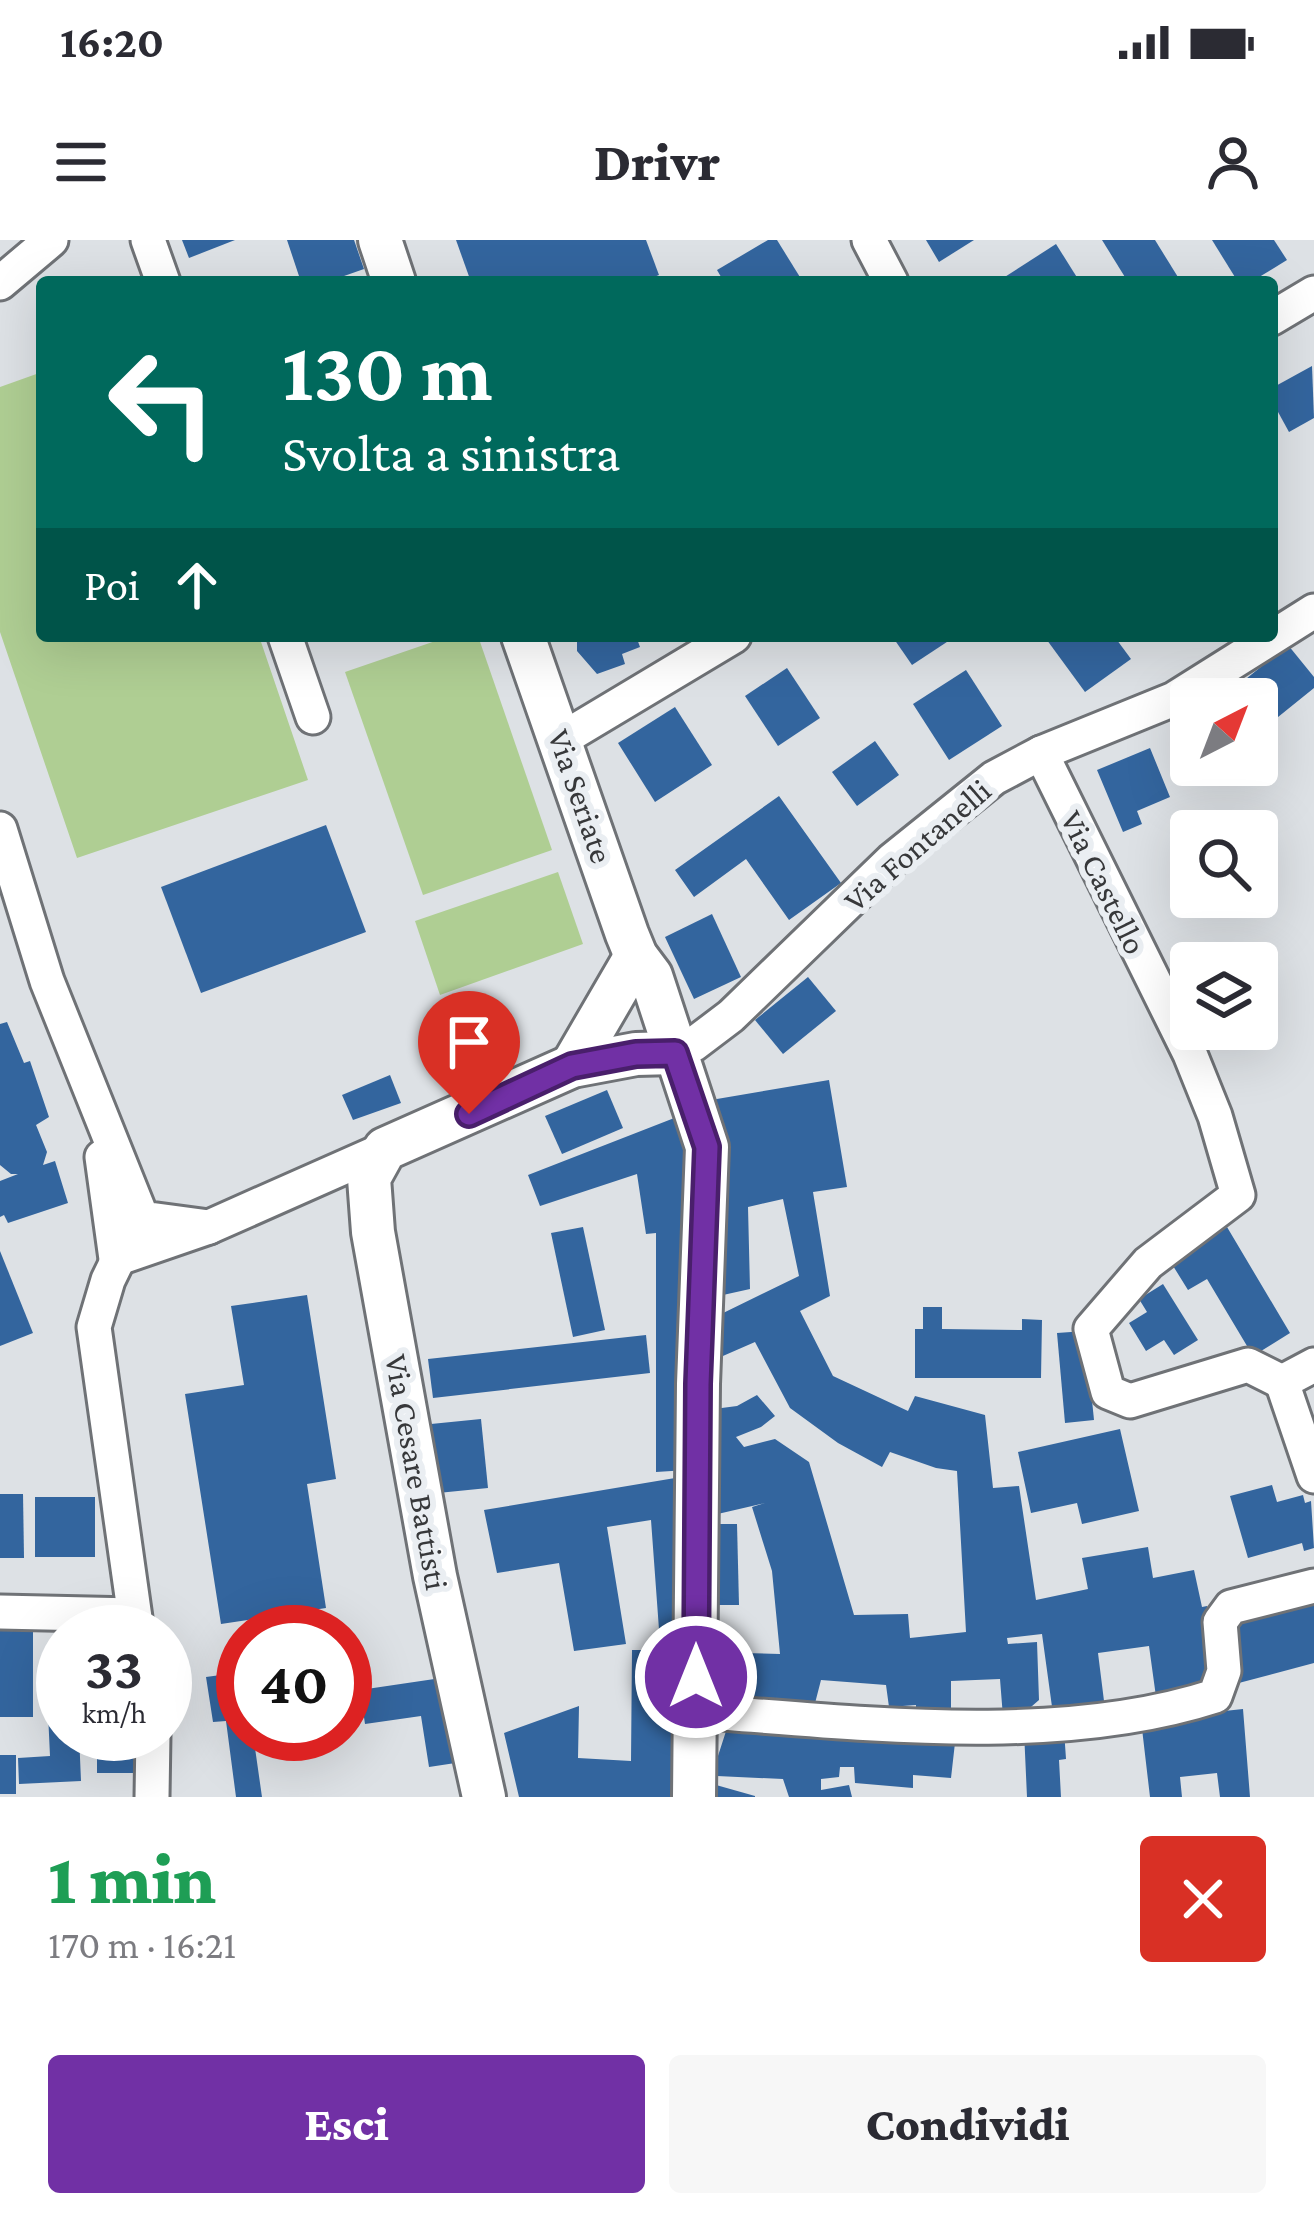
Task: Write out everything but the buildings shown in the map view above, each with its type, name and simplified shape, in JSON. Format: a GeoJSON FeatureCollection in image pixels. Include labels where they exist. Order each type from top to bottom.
{"type":"FeatureCollection","features":[{"type":"Feature","properties":{"kind":"street"},"geometry":{"type":"LineString","coordinates":[[0,283],[51,240]]}},
{"type":"Feature","properties":{"kind":"street"},"geometry":{"type":"LineString","coordinates":[[148,240],[161,276]]}},
{"type":"Feature","properties":{"kind":"street"},"geometry":{"type":"LineString","coordinates":[[380,240],[392,276]]}},
{"type":"Feature","properties":{"kind":"street"},"geometry":{"type":"LineString","coordinates":[[868,240],[888,276]]}},
{"type":"Feature","properties":{"kind":"street"},"geometry":{"type":"LineString","coordinates":[[1278,314],[1314,293]]}},
{"type":"Feature","properties":{"kind":"street","name":"Via Fontanelli"},"geometry":{"type":"LineString","coordinates":[[1278,634],[1314,611]]}},
{"type":"Feature","properties":{"kind":"street"},"geometry":{"type":"LineString","coordinates":[[287,642],[313,717]]}},
{"type":"Feature","properties":{"kind":"street","name":"Via Seriate"},"geometry":{"type":"LineString","coordinates":[[525,642],[636,956],[651,976],[707,1147],[698,1384],[694,1797]]}},
{"type":"Feature","properties":{"kind":"street"},"geometry":{"type":"LineString","coordinates":[[562,739],[724,642]]}},
{"type":"Feature","properties":{"kind":"street","name":"Via Fontanelli"},"geometry":{"type":"LineString","coordinates":[[675,1053],[731,1016],[892,860],[994,778],[1041,753],[1174,699],[1265,642]]}},
{"type":"Feature","properties":{"kind":"street","name":"Via Castello"},"geometry":{"type":"LineString","coordinates":[[1041,753],[1190,1054],[1216,1116],[1238,1195],[1148,1263],[1091,1329],[1108,1392],[1130,1401],[1248,1365],[1282,1382]]}},
{"type":"Feature","properties":{"kind":"street"},"geometry":{"type":"LineString","coordinates":[[1,840],[14,930],[142,1218]]}},
{"type":"Feature","properties":{"kind":"street"},"geometry":{"type":"LineString","coordinates":[[572,1066],[636,956]]}},
{"type":"Feature","properties":{"kind":"street"},"geometry":{"type":"LineString","coordinates":[[116,1259],[209,1227],[572,1066],[636,1054],[675,1053]]}},
{"type":"Feature","properties":{"kind":"street"},"geometry":{"type":"LineString","coordinates":[[96,1111],[116,1259]]}},
{"type":"Feature","properties":{"kind":"street","name":"Via Cesare Battisti"},"geometry":{"type":"LineString","coordinates":[[385,1149],[369,1178],[371,1211],[412,1455],[484,1797]]}},
{"type":"Feature","properties":{"kind":"street"},"geometry":{"type":"LineString","coordinates":[[315,1179],[371,1211]]}},
{"type":"Feature","properties":{"kind":"street"},"geometry":{"type":"LineString","coordinates":[[142,1218],[209,1227]]}},
{"type":"Feature","properties":{"kind":"street"},"geometry":{"type":"LineString","coordinates":[[133,1605],[94,1327],[116,1259],[142,1218]]}},
{"type":"Feature","properties":{"kind":"street"},"geometry":{"type":"LineString","coordinates":[[1314,1364],[1282,1382],[1314,1476]]}},
{"type":"Feature","properties":{"kind":"street"},"geometry":{"type":"LineString","coordinates":[[696,1711],[929,1728],[1168,1711],[1215,1696],[1223,1671],[1220,1622],[1231,1607],[1314,1586]]}},
{"type":"Feature","properties":{"kind":"street"},"geometry":{"type":"LineString","coordinates":[[0,1612],[36,1615]]}},
{"type":"Feature","properties":{"kind":"street"},"geometry":{"type":"LineString","coordinates":[[152,1797],[153,1761]]}},
{"type":"Feature","properties":{"kind":"green space"},"geometry":{"type":"Polygon","coordinates":[[[36,374],[36,642],[261,642],[308,780],[77,858],[0,632],[0,387],[36,374]]]}},
{"type":"Feature","properties":{"kind":"green space"},"geometry":{"type":"Polygon","coordinates":[[[432,642],[480,642],[552,850],[423,895],[345,672],[432,642]]]}},
{"type":"Feature","properties":{"kind":"green space"},"geometry":{"type":"Polygon","coordinates":[[[558,872],[583,944],[440,995],[415,921],[558,872]]]}},
{"type":"Feature","properties":{"kind":"route"},"geometry":{"type":"LineString","coordinates":[[469,1114],[572,1066],[636,1054],[675,1053],[707,1147],[698,1384],[696,1677]]}}]}
